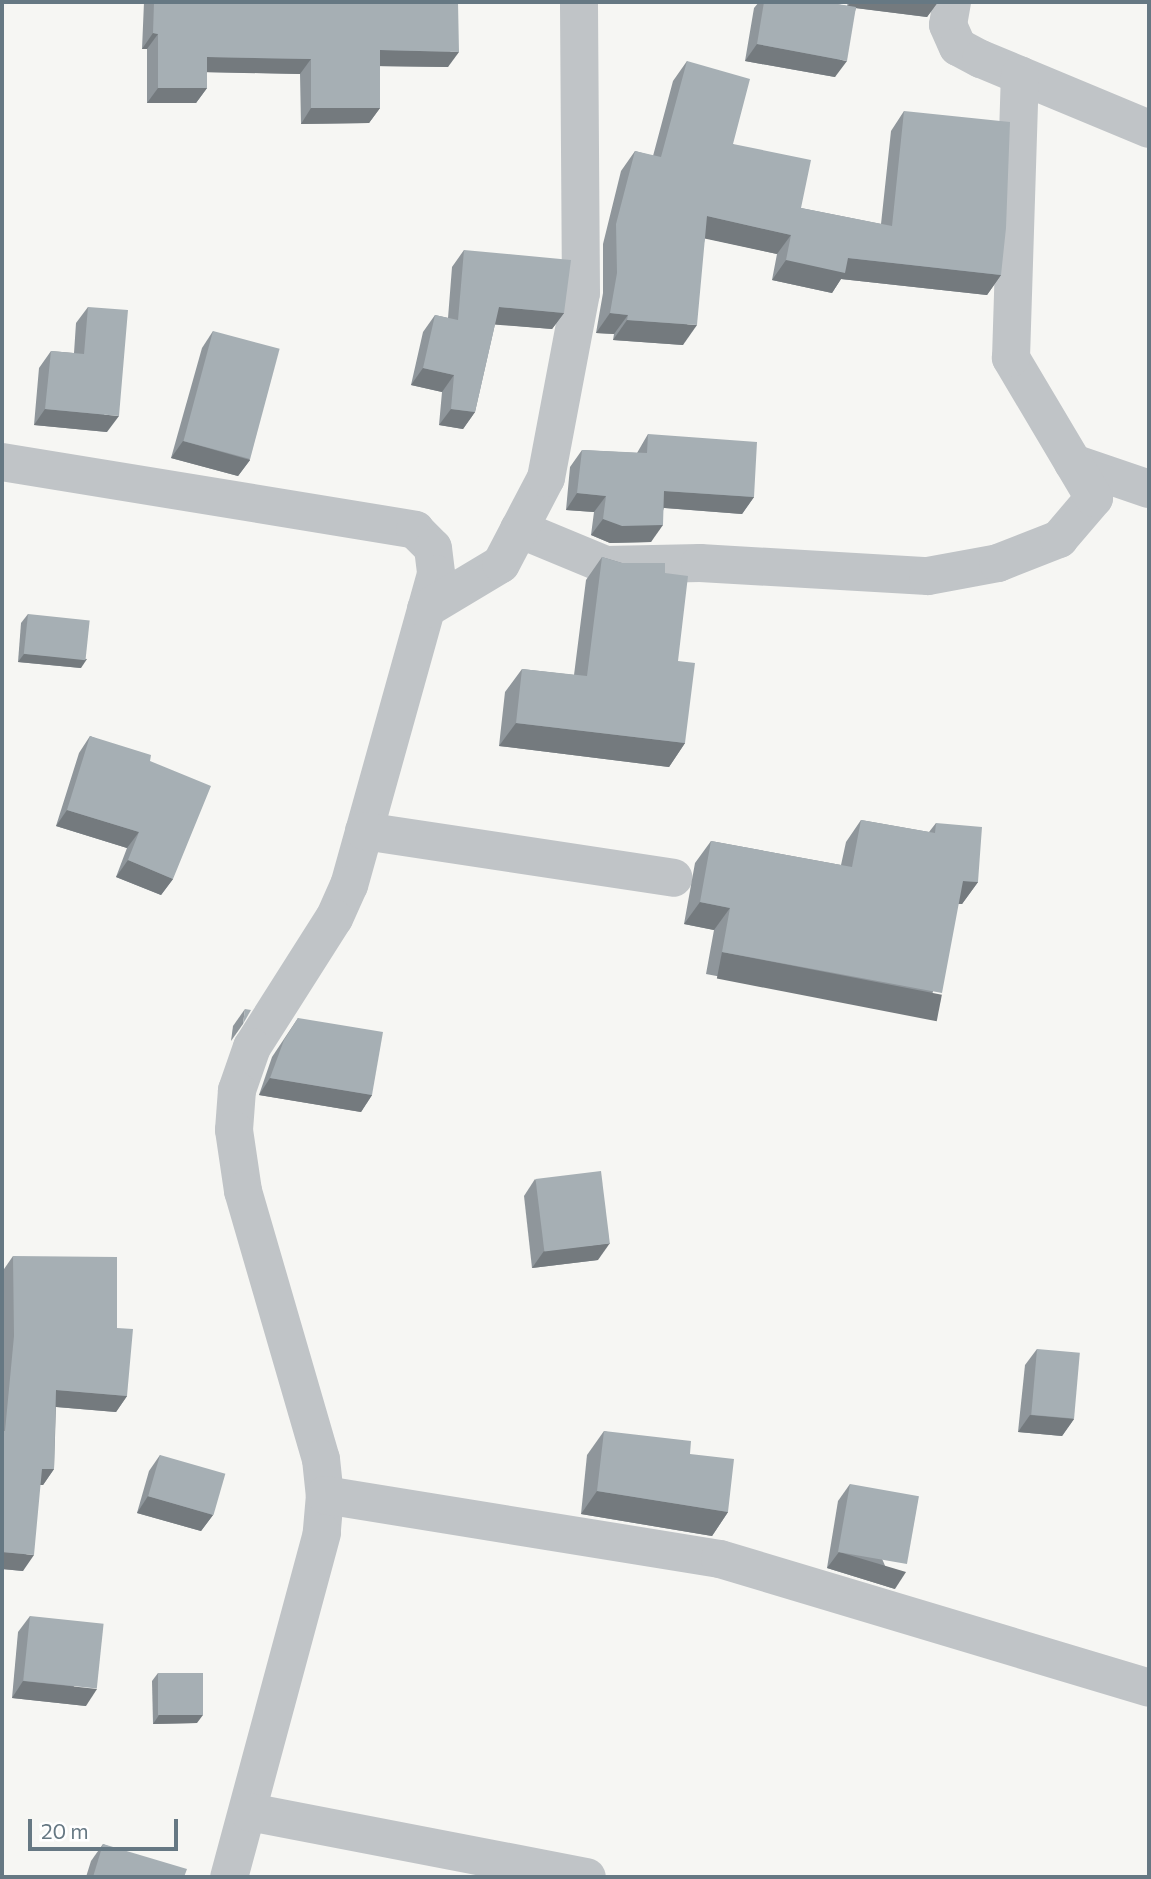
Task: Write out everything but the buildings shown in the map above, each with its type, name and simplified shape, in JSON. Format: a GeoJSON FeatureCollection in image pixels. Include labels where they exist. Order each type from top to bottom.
{"type":"FeatureCollection","features":[{"type":"Feature","properties":{"kind":"street"},"geometry":{"type":"LineString","coordinates":[[426,609],[501,564],[546,478],[581,293],[579,2]]}},
{"type":"Feature","properties":{"kind":"street"},"geometry":{"type":"LineString","coordinates":[[952,2],[948,25],[958,47],[1149,129]]}},
{"type":"Feature","properties":{"kind":"street"},"geometry":{"type":"LineString","coordinates":[[519,529],[606,565],[700,564],[928,576],[998,563],[1059,539],[1094,498],[1011,358],[1020,75]]}},
{"type":"Feature","properties":{"kind":"street"},"geometry":{"type":"LineString","coordinates":[[2,462],[415,530],[433,548],[436,574],[349,885],[334,918],[252,1047],[237,1090],[234,1130],[243,1191],[321,1459],[325,1495],[322,1533],[229,1877]]}},
{"type":"Feature","properties":{"kind":"street"},"geometry":{"type":"LineString","coordinates":[[1073,463],[1149,489]]}},
{"type":"Feature","properties":{"kind":"street"},"geometry":{"type":"LineString","coordinates":[[364,831],[673,878]]}},
{"type":"Feature","properties":{"kind":"street"},"geometry":{"type":"LineString","coordinates":[[325,1495],[720,1559],[1149,1688]]}},
{"type":"Feature","properties":{"kind":"street"},"geometry":{"type":"LineString","coordinates":[[248,1812],[587,1877]]}}]}
